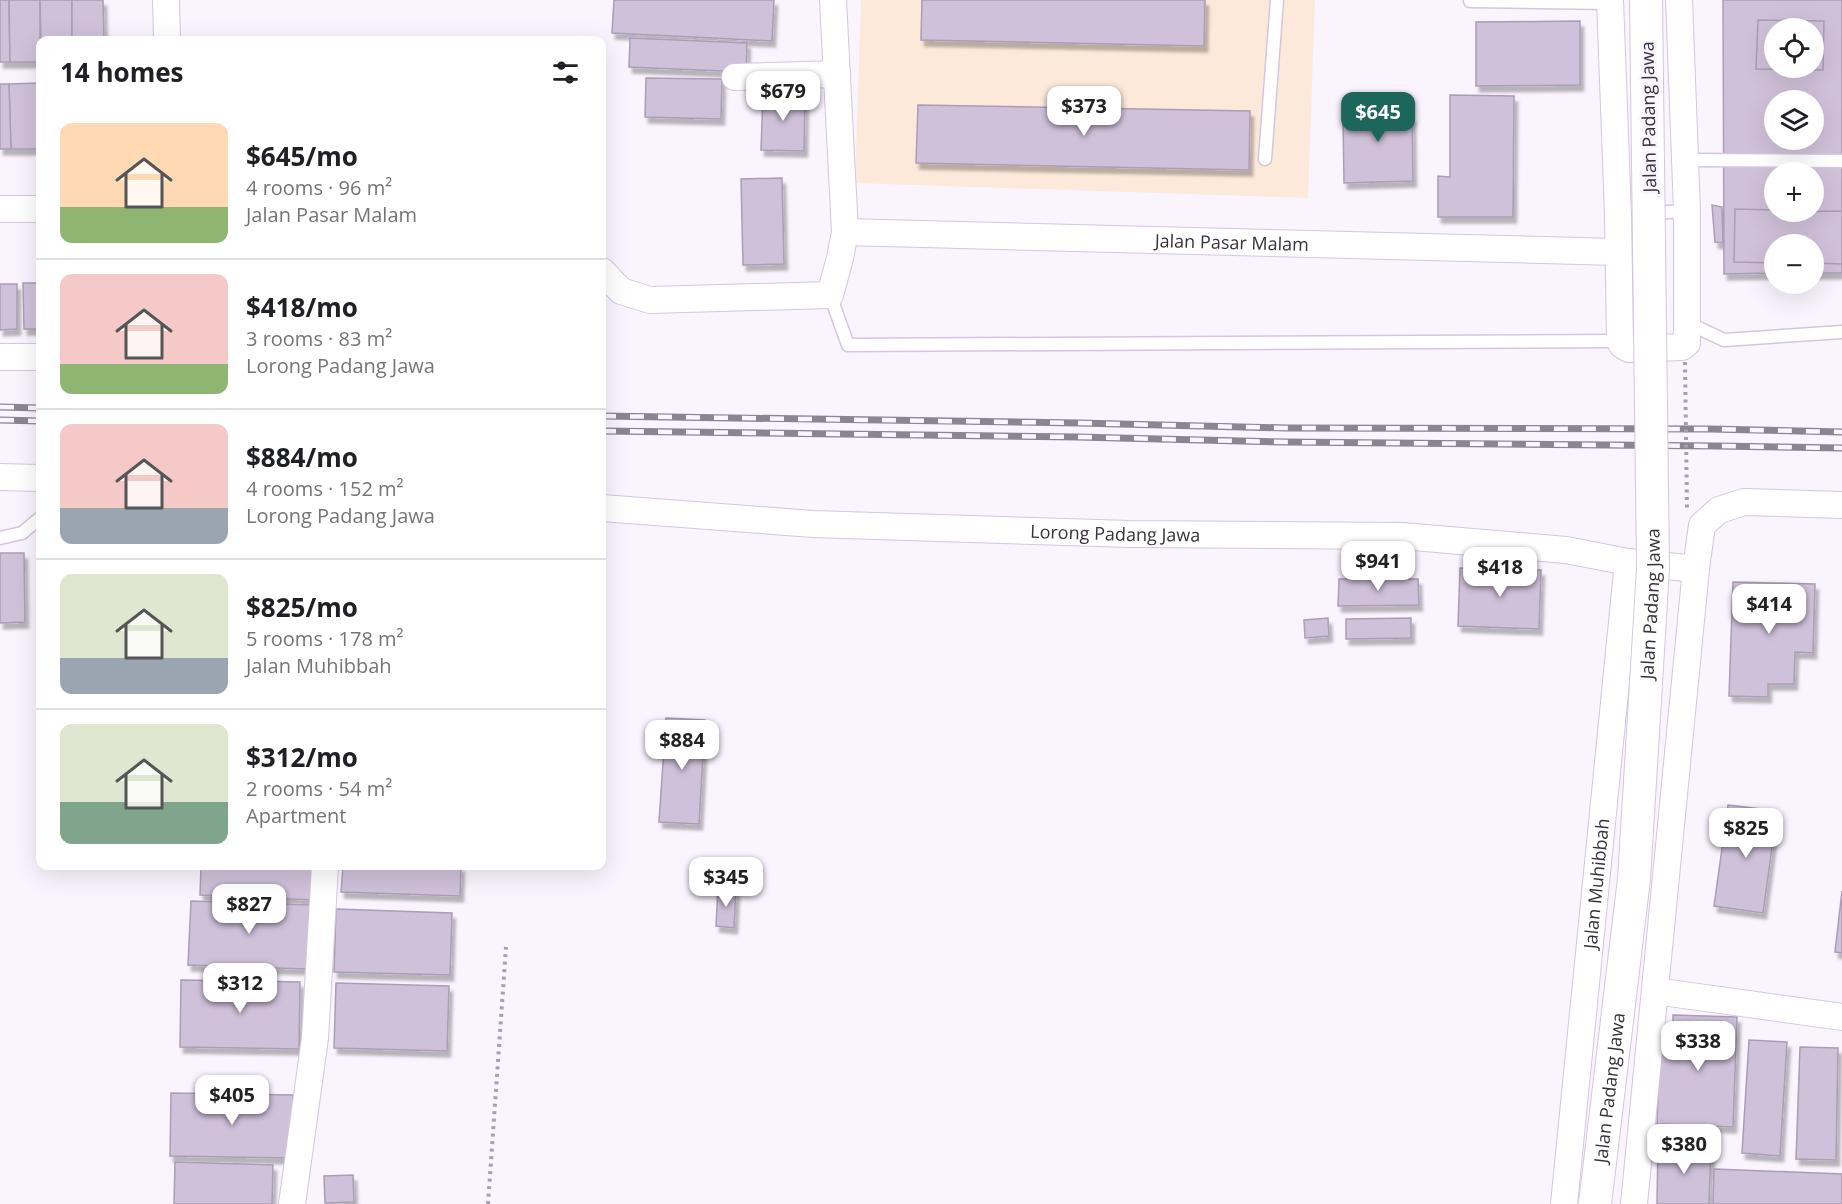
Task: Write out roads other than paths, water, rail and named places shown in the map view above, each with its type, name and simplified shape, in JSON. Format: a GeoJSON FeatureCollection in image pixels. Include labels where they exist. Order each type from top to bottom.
{"type":"FeatureCollection","features":[{"type":"Feature","properties":{"kind":"street"},"geometry":{"type":"LineString","coordinates":[[166,0],[167,36]]}},
{"type":"Feature","properties":{"kind":"street"},"geometry":{"type":"LineString","coordinates":[[606,275],[621,291],[650,300],[830,295],[845,232],[833,0]]}},
{"type":"Feature","properties":{"kind":"street","name":"Jalan Padang Jawa"},"geometry":{"type":"LineString","coordinates":[[1595,1204],[1634,879],[1653,569],[1646,0]]}},
{"type":"Feature","properties":{"kind":"street"},"geometry":{"type":"LineString","coordinates":[[1610,2],[1629,214],[1618,252],[1620,341],[1629,349],[1682,347],[1687,343],[1687,211],[1679,0]]}},
{"type":"Feature","properties":{"kind":"street"},"geometry":{"type":"LineString","coordinates":[[735,76],[837,74]]}},
{"type":"Feature","properties":{"kind":"street"},"geometry":{"type":"LineString","coordinates":[[0,209],[36,209]]}},
{"type":"Feature","properties":{"kind":"street","name":"Jalan Pasar Malam"},"geometry":{"type":"LineString","coordinates":[[845,232],[1618,252]]}},
{"type":"Feature","properties":{"kind":"street"},"geometry":{"type":"LineString","coordinates":[[0,357],[36,357]]}},
{"type":"Feature","properties":{"kind":"street"},"geometry":{"type":"LineString","coordinates":[[0,477],[36,478]]}},
{"type":"Feature","properties":{"kind":"street"},"geometry":{"type":"LineString","coordinates":[[1634,1204],[1702,525],[1719,510],[1744,502],[1842,505]]}},
{"type":"Feature","properties":{"kind":"street","name":"Lorong Padang Jawa"},"geometry":{"type":"LineString","coordinates":[[606,508],[813,524],[1130,534],[1401,536],[1566,550],[1628,562],[1696,569]]}},
{"type":"Feature","properties":{"kind":"street","name":"Jalan Muhibbah"},"geometry":{"type":"LineString","coordinates":[[1564,1204],[1628,562]]}},
{"type":"Feature","properties":{"kind":"street"},"geometry":{"type":"LineString","coordinates":[[292,1204],[315,1038],[325,870]]}},
{"type":"Feature","properties":{"kind":"street"},"geometry":{"type":"LineString","coordinates":[[1655,991],[1842,1017]]}},
{"type":"Feature","properties":{"kind":"lane"},"geometry":{"type":"LineString","coordinates":[[1265,159],[1276,0]]}},
{"type":"Feature","properties":{"kind":"lane"},"geometry":{"type":"LineString","coordinates":[[1470,1],[1610,2]]}},
{"type":"Feature","properties":{"kind":"lane"},"geometry":{"type":"LineString","coordinates":[[1685,160],[1842,161]]}},
{"type":"Feature","properties":{"kind":"lane"},"geometry":{"type":"LineString","coordinates":[[1629,214],[1687,211]]}},
{"type":"Feature","properties":{"kind":"lane"},"geometry":{"type":"LineString","coordinates":[[830,295],[848,345],[1620,341]]}},
{"type":"Feature","properties":{"kind":"lane"},"geometry":{"type":"LineString","coordinates":[[1688,323],[1724,340],[1842,333]]}},
{"type":"Feature","properties":{"kind":"lane"},"geometry":{"type":"LineString","coordinates":[[0,538],[22,533],[36,521]]}},
{"type":"Feature","properties":{"kind":"railway"},"geometry":{"type":"LineString","coordinates":[[0,407],[36,408]]}},
{"type":"Feature","properties":{"kind":"railway"},"geometry":{"type":"LineString","coordinates":[[606,416],[1286,428],[1710,429],[1842,432]]}},
{"type":"Feature","properties":{"kind":"railway"},"geometry":{"type":"LineString","coordinates":[[0,420],[36,421]]}},
{"type":"Feature","properties":{"kind":"railway"},"geometry":{"type":"LineString","coordinates":[[606,431],[1842,448]]}}]}
